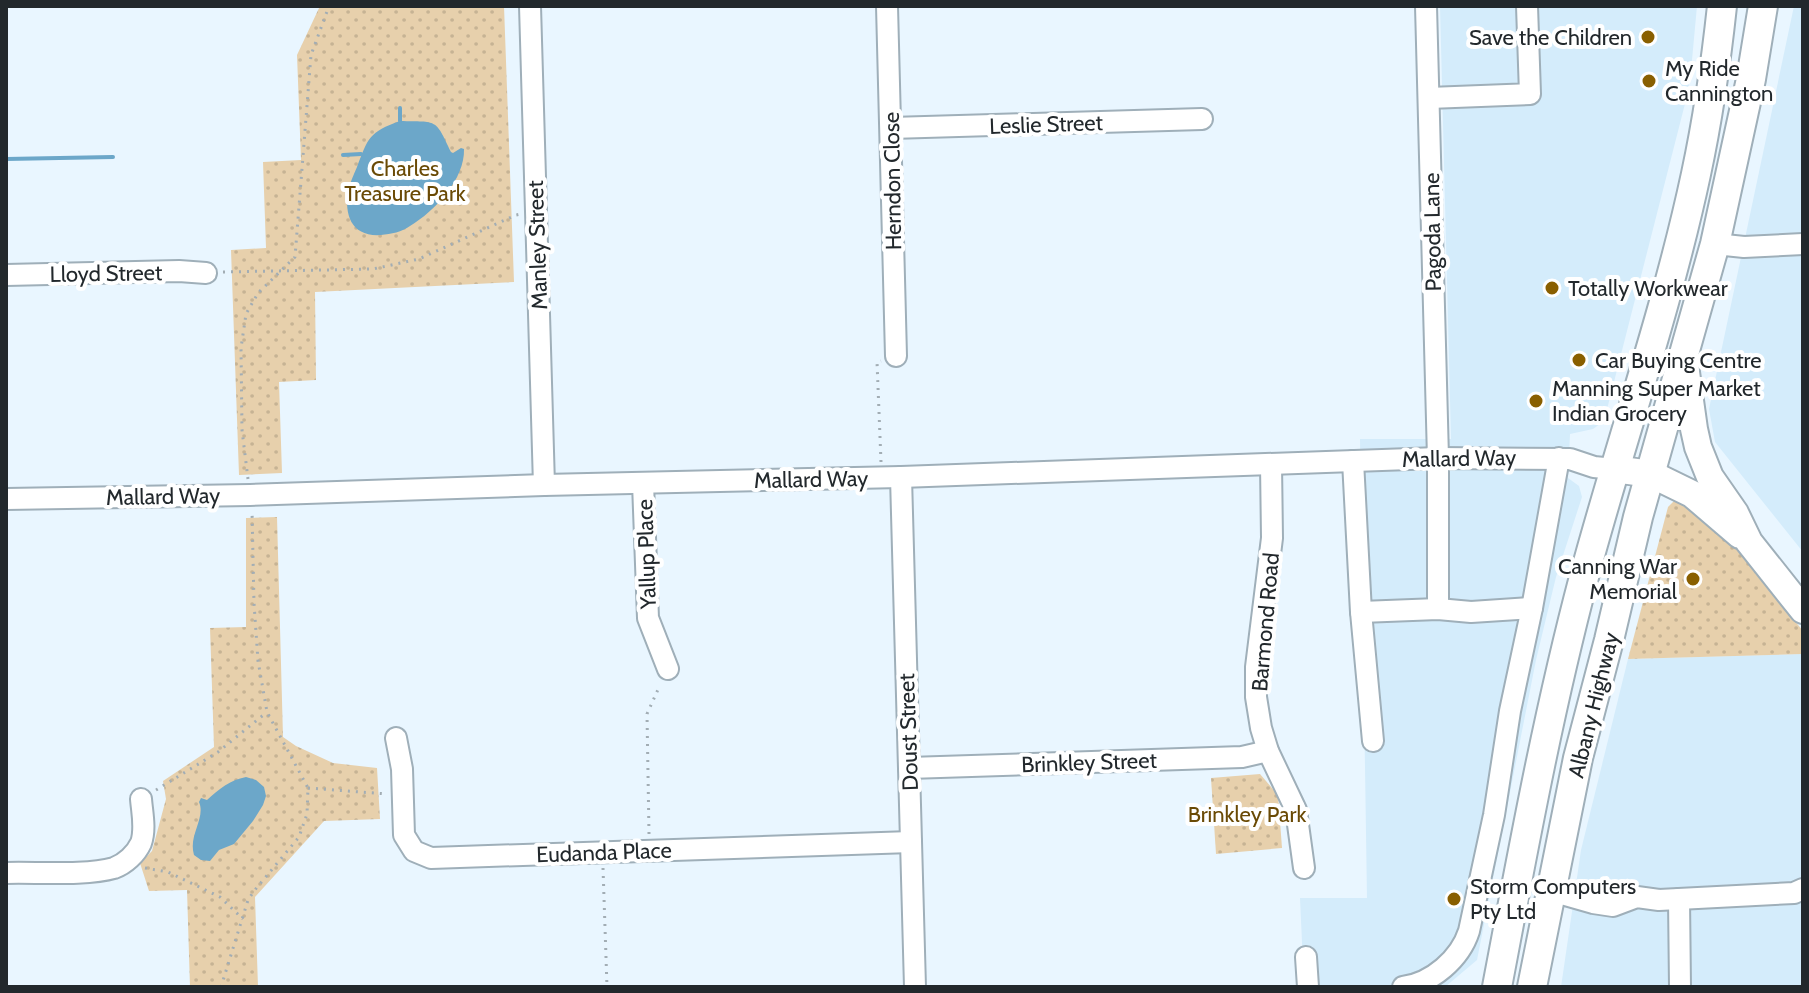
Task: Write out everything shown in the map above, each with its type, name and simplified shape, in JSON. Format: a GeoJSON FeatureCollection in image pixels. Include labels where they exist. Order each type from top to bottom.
{"type":"FeatureCollection","features":[{"type":"Feature","properties":{"kind":"highway","name":"Albany Highway"},"geometry":{"type":"LineString","coordinates":[[1494,983],[1549,723],[1578,603],[1669,282],[1696,174],[1722,6]]}},
{"type":"Feature","properties":{"kind":"highway","name":"Albany Highway"},"geometry":{"type":"LineString","coordinates":[[1532,987],[1578,758],[1651,474],[1715,244],[1751,79],[1763,6]]}},
{"type":"Feature","properties":{"kind":"highway"},"geometry":{"type":"LineString","coordinates":[[1542,938],[1554,987]]}},
{"type":"Feature","properties":{"kind":"main road"},"geometry":{"type":"LineString","coordinates":[[1684,358],[1698,447],[1710,477],[1735,513],[1749,542]]}},
{"type":"Feature","properties":{"kind":"main road"},"geometry":{"type":"LineString","coordinates":[[1614,469],[1651,474],[1692,494],[1749,542],[1803,610]]}},
{"type":"Feature","properties":{"kind":"street","name":"Manley Street"},"geometry":{"type":"LineString","coordinates":[[530,6],[544,485]]}},
{"type":"Feature","properties":{"kind":"street","name":"Herndon Close"},"geometry":{"type":"LineString","coordinates":[[887,6],[896,356]]}},
{"type":"Feature","properties":{"kind":"street","name":"Pagoda Lane"},"geometry":{"type":"LineString","coordinates":[[1426,6],[1438,458],[1438,609]]}},
{"type":"Feature","properties":{"kind":"street"},"geometry":{"type":"LineString","coordinates":[[1429,98],[1530,94],[1527,6]]}},
{"type":"Feature","properties":{"kind":"street","name":"Leslie Street"},"geometry":{"type":"LineString","coordinates":[[891,128],[1202,119]]}},
{"type":"Feature","properties":{"kind":"street"},"geometry":{"type":"LineString","coordinates":[[1715,244],[1744,247],[1803,244]]}},
{"type":"Feature","properties":{"kind":"street","name":"Lloyd Street"},"geometry":{"type":"LineString","coordinates":[[6,275],[206,273]]}},
{"type":"Feature","properties":{"kind":"street","name":"Mallard Way"},"geometry":{"type":"LineString","coordinates":[[6,499],[891,477],[1438,458],[1565,458],[1594,467],[1614,469]]}},
{"type":"Feature","properties":{"kind":"street"},"geometry":{"type":"LineString","coordinates":[[1403,987],[1416,985],[1433,976],[1465,944],[1475,912],[1510,711],[1565,458]]}},
{"type":"Feature","properties":{"kind":"street"},"geometry":{"type":"LineString","coordinates":[[1353,461],[1361,612],[1373,741]]}},
{"type":"Feature","properties":{"kind":"street","name":"Barmond Road"},"geometry":{"type":"LineString","coordinates":[[1271,464],[1272,538],[1256,667],[1256,697],[1268,751],[1296,810],[1304,868]]}},
{"type":"Feature","properties":{"kind":"street","name":"Doust Street"},"geometry":{"type":"LineString","coordinates":[[891,477],[909,768],[915,987]]}},
{"type":"Feature","properties":{"kind":"street","name":"Yallup Place"},"geometry":{"type":"LineString","coordinates":[[643,483],[648,618],[668,669]]}},
{"type":"Feature","properties":{"kind":"street"},"geometry":{"type":"LineString","coordinates":[[1361,612],[1438,609],[1471,612],[1532,608]]}},
{"type":"Feature","properties":{"kind":"street","name":"Eudanda Place"},"geometry":{"type":"LineString","coordinates":[[396,738],[402,769],[404,835],[414,851],[431,858],[911,842]]}},
{"type":"Feature","properties":{"kind":"street","name":"Brinkley Street"},"geometry":{"type":"LineString","coordinates":[[909,768],[1242,757],[1268,751]]}},
{"type":"Feature","properties":{"kind":"street"},"geometry":{"type":"LineString","coordinates":[[6,873],[95,871],[117,867],[132,857],[141,842],[141,799]]}},
{"type":"Feature","properties":{"kind":"street"},"geometry":{"type":"LineString","coordinates":[[1551,891],[1613,906],[1637,897],[1659,900],[1794,893],[1803,889]]}},
{"type":"Feature","properties":{"kind":"street"},"geometry":{"type":"LineString","coordinates":[[1679,899],[1680,987]]}},
{"type":"Feature","properties":{"kind":"street"},"geometry":{"type":"LineString","coordinates":[[1306,957],[1308,987]]}},
{"type":"Feature","properties":{"kind":"path"},"geometry":{"type":"LineString","coordinates":[[206,273],[373,269],[419,259],[516,215],[537,214]]}},
{"type":"Feature","properties":{"kind":"path"},"geometry":{"type":"LineString","coordinates":[[891,477],[877,362],[896,356]]}},
{"type":"Feature","properties":{"kind":"path"},"geometry":{"type":"LineString","coordinates":[[649,850],[647,714],[668,669]]}},
{"type":"Feature","properties":{"kind":"path"},"geometry":{"type":"LineString","coordinates":[[141,799],[218,752],[267,712]]}},
{"type":"Feature","properties":{"kind":"path"},"geometry":{"type":"LineString","coordinates":[[308,788],[403,794]]}},
{"type":"Feature","properties":{"kind":"path"},"geometry":{"type":"LineString","coordinates":[[603,852],[607,987]]}},
{"type":"Feature","properties":{"kind":"path"},"geometry":{"type":"LineString","coordinates":[[117,867],[168,872],[220,897],[243,919]]}},
{"type":"Feature","properties":{"kind":"shaded area"},"geometry":{"type":"Polygon","coordinates":[[[1440,6],[1697,6],[1688,92],[1604,421],[1593,429],[1570,434],[1568,478],[1579,486],[1582,497],[1556,577],[1536,660],[1477,960],[1445,987],[1304,987],[1300,898],[1367,898],[1360,439],[1451,439],[1440,6]]]}},
{"type":"Feature","properties":{"kind":"shaded area"},"geometry":{"type":"Polygon","coordinates":[[[1794,6],[1803,6],[1803,552],[1715,442],[1709,409],[1794,6]]]}},
{"type":"Feature","properties":{"kind":"shaded area"},"geometry":{"type":"Polygon","coordinates":[[[1803,654],[1803,987],[1561,987],[1581,850],[1628,659],[1803,654]]]}},
{"type":"Feature","properties":{"kind":"green space","name":"Charles Treasure Park"},"geometry":{"type":"Polygon","coordinates":[[[320,6],[504,6],[514,282],[315,292],[316,380],[279,382],[282,473],[239,475],[231,250],[266,248],[263,162],[301,160],[297,55],[320,6]]]}},
{"type":"Feature","properties":{"kind":"green space"},"geometry":{"type":"Polygon","coordinates":[[[1683,499],[1728,539],[1803,631],[1803,654],[1628,659],[1668,507],[1675,500],[1683,499]]]}},
{"type":"Feature","properties":{"kind":"green space"},"geometry":{"type":"Polygon","coordinates":[[[277,517],[283,737],[333,763],[377,768],[380,819],[324,821],[255,897],[258,987],[190,987],[187,890],[149,891],[140,863],[152,851],[166,799],[163,781],[214,747],[210,628],[246,627],[246,518],[277,517]]]}},
{"type":"Feature","properties":{"kind":"green space","name":"Brinkley Park"},"geometry":{"type":"Polygon","coordinates":[[[1260,774],[1278,795],[1282,848],[1216,854],[1211,778],[1260,774]]]}},
{"type":"Feature","properties":{"kind":"water"},"geometry":{"type":"Polygon","coordinates":[[[400,121],[434,124],[451,152],[464,149],[460,172],[447,193],[420,220],[396,232],[371,235],[352,223],[347,208],[349,187],[371,137],[400,121]]]}},
{"type":"Feature","properties":{"kind":"water"},"geometry":{"type":"Polygon","coordinates":[[[246,777],[264,787],[266,796],[263,805],[234,844],[219,850],[210,861],[201,860],[194,855],[193,841],[201,798],[207,800],[235,780],[246,777]]]}},
{"type":"Feature","properties":{"kind":"waterway"},"geometry":{"type":"LineString","coordinates":[[400,108],[400,121]]}},
{"type":"Feature","properties":{"kind":"waterway"},"geometry":{"type":"LineString","coordinates":[[343,155],[361,154]]}},
{"type":"Feature","properties":{"kind":"waterway"},"geometry":{"type":"LineString","coordinates":[[6,159],[113,157]]}},
{"type":"Feature","properties":{"kind":"place","name":"Save the Children"},"geometry":{"type":"Point","coordinates":[1648,37]}},
{"type":"Feature","properties":{"kind":"place","name":"My Ride Cannington"},"geometry":{"type":"Point","coordinates":[1649,81]}},
{"type":"Feature","properties":{"kind":"place","name":"Totally Workwear"},"geometry":{"type":"Point","coordinates":[1552,288]}},
{"type":"Feature","properties":{"kind":"place","name":"Car Buying Centre"},"geometry":{"type":"Point","coordinates":[1579,360]}},
{"type":"Feature","properties":{"kind":"place","name":"Manning Super Market Indian Grocery"},"geometry":{"type":"Point","coordinates":[1536,401]}},
{"type":"Feature","properties":{"kind":"place","name":"Canning War Memorial"},"geometry":{"type":"Point","coordinates":[1693,579]}},
{"type":"Feature","properties":{"kind":"place","name":"Storm Computers Pty Ltd"},"geometry":{"type":"Point","coordinates":[1454,899]}}]}
